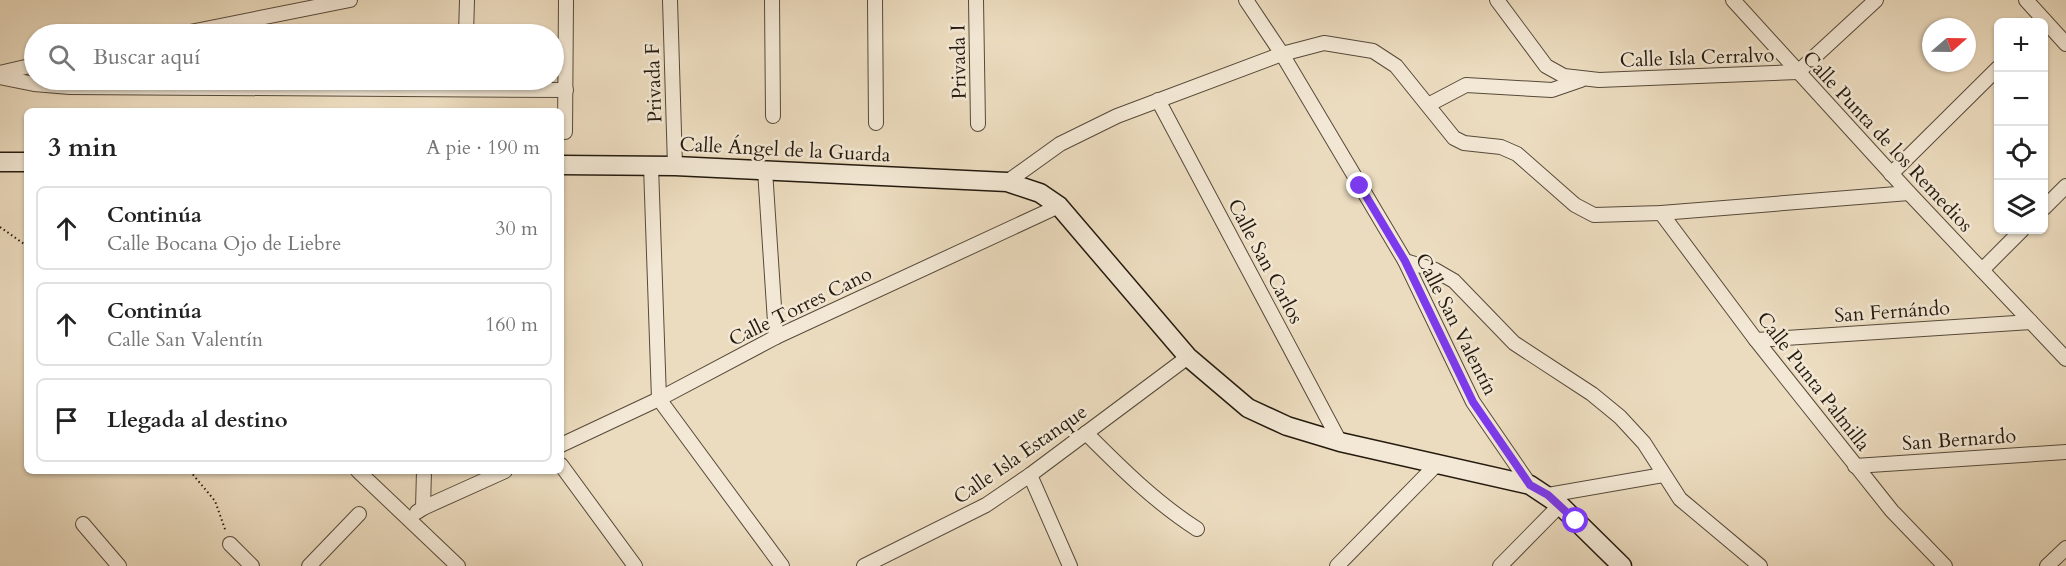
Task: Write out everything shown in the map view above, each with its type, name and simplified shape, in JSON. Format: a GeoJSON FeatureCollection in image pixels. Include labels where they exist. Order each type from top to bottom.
{"type":"FeatureCollection","features":[{"type":"Feature","properties":{"kind":"street"},"geometry":{"type":"LineString","coordinates":[[230,24],[350,0]]}},
{"type":"Feature","properties":{"kind":"street"},"geometry":{"type":"LineString","coordinates":[[466,24],[467,0]]}},
{"type":"Feature","properties":{"kind":"street"},"geometry":{"type":"LineString","coordinates":[[565,132],[566,0]]}},
{"type":"Feature","properties":{"kind":"street","name":"Privada F"},"geometry":{"type":"LineString","coordinates":[[670,0],[675,166]]}},
{"type":"Feature","properties":{"kind":"street"},"geometry":{"type":"LineString","coordinates":[[772,0],[773,116]]}},
{"type":"Feature","properties":{"kind":"street"},"geometry":{"type":"LineString","coordinates":[[875,0],[876,123]]}},
{"type":"Feature","properties":{"kind":"street","name":"Privada I"},"geometry":{"type":"LineString","coordinates":[[976,0],[978,124]]}},
{"type":"Feature","properties":{"kind":"street","name":"Calle San Valentín"},"geometry":{"type":"LineString","coordinates":[[1246,0],[1282,54],[1405,261],[1473,402],[1530,485]]}},
{"type":"Feature","properties":{"kind":"street","name":"Calle Isla Cerralvo"},"geometry":{"type":"LineString","coordinates":[[1497,0],[1546,66],[1564,76],[1581,80],[1798,72],[1876,0]]}},
{"type":"Feature","properties":{"kind":"street","name":"Calle Punta de los Remedios"},"geometry":{"type":"LineString","coordinates":[[1733,0],[1891,174],[2066,359]]}},
{"type":"Feature","properties":{"kind":"street"},"geometry":{"type":"LineString","coordinates":[[2026,0],[2040,18]]}},
{"type":"Feature","properties":{"kind":"street"},"geometry":{"type":"LineString","coordinates":[[2048,27],[2066,44]]}},
{"type":"Feature","properties":{"kind":"street"},"geometry":{"type":"LineString","coordinates":[[1007,182],[1060,144],[1158,100],[1282,54],[1324,43],[1373,51],[1396,66],[1455,138],[1464,143],[1501,147],[1517,154],[1575,205],[1594,215],[1661,213],[1909,193]]}},
{"type":"Feature","properties":{"kind":"street"},"geometry":{"type":"LineString","coordinates":[[0,73],[24,67]]}},
{"type":"Feature","properties":{"kind":"street"},"geometry":{"type":"LineString","coordinates":[[1891,174],[1994,72]]}},
{"type":"Feature","properties":{"kind":"street"},"geometry":{"type":"LineString","coordinates":[[0,77],[24,81]]}},
{"type":"Feature","properties":{"kind":"street"},"geometry":{"type":"LineString","coordinates":[[1428,105],[1466,85],[1552,90],[1581,80]]}},
{"type":"Feature","properties":{"kind":"street","name":"Calle San Carlos"},"geometry":{"type":"LineString","coordinates":[[1158,100],[1340,442]]}},
{"type":"Feature","properties":{"kind":"street"},"geometry":{"type":"LineString","coordinates":[[0,162],[24,162]]}},
{"type":"Feature","properties":{"kind":"street","name":"Calle Ángel de la Guarda"},"geometry":{"type":"LineString","coordinates":[[564,165],[675,166],[1007,182],[1040,193],[1059,206],[1188,357],[1248,408],[1287,426],[1340,442],[1530,485],[1554,500],[1622,566]]}},
{"type":"Feature","properties":{"kind":"street"},"geometry":{"type":"LineString","coordinates":[[651,166],[659,399],[782,566]]}},
{"type":"Feature","properties":{"kind":"street"},"geometry":{"type":"LineString","coordinates":[[765,170],[776,337]]}},
{"type":"Feature","properties":{"kind":"street"},"geometry":{"type":"LineString","coordinates":[[2048,203],[2066,186]]}},
{"type":"Feature","properties":{"kind":"street","name":"Calle Torres Cano"},"geometry":{"type":"LineString","coordinates":[[564,445],[659,399],[776,337],[1059,206]]}},
{"type":"Feature","properties":{"kind":"street","name":"Calle Punta Palmilla"},"geometry":{"type":"LineString","coordinates":[[1661,213],[1756,340],[1855,466],[1914,536],[1945,566]]}},
{"type":"Feature","properties":{"kind":"street"},"geometry":{"type":"LineString","coordinates":[[1982,270],[2018,234]]}},
{"type":"Feature","properties":{"kind":"street"},"geometry":{"type":"LineString","coordinates":[[1405,261],[1435,270],[1454,281],[1514,343],[1592,394],[1620,417],[1644,443],[1663,476],[1680,499],[1760,566]]}},
{"type":"Feature","properties":{"kind":"street","name":"San Fernándo"},"geometry":{"type":"LineString","coordinates":[[1756,340],[2031,322]]}},
{"type":"Feature","properties":{"kind":"street","name":"Calle Isla Estanque"},"geometry":{"type":"LineString","coordinates":[[864,566],[961,519],[1030,475],[1188,357]]}},
{"type":"Feature","properties":{"kind":"street"},"geometry":{"type":"LineString","coordinates":[[1086,433],[1137,484],[1167,510],[1197,530]]}},
{"type":"Feature","properties":{"kind":"street","name":"San Bernardo"},"geometry":{"type":"LineString","coordinates":[[1855,466],[2066,452]]}},
{"type":"Feature","properties":{"kind":"street"},"geometry":{"type":"LineString","coordinates":[[1336,566],[1438,463]]}},
{"type":"Feature","properties":{"kind":"street"},"geometry":{"type":"LineString","coordinates":[[564,469],[635,566]]}},
{"type":"Feature","properties":{"kind":"street"},"geometry":{"type":"LineString","coordinates":[[361,474],[458,566]]}},
{"type":"Feature","properties":{"kind":"street"},"geometry":{"type":"LineString","coordinates":[[423,508],[424,474]]}},
{"type":"Feature","properties":{"kind":"street"},"geometry":{"type":"LineString","coordinates":[[408,519],[423,508],[498,474]]}},
{"type":"Feature","properties":{"kind":"street"},"geometry":{"type":"LineString","coordinates":[[1030,475],[1070,566]]}},
{"type":"Feature","properties":{"kind":"street"},"geometry":{"type":"LineString","coordinates":[[1500,566],[1554,500],[1663,476]]}},
{"type":"Feature","properties":{"kind":"street"},"geometry":{"type":"LineString","coordinates":[[309,566],[359,514]]}},
{"type":"Feature","properties":{"kind":"street"},"geometry":{"type":"LineString","coordinates":[[82,524],[118,566]]}},
{"type":"Feature","properties":{"kind":"street"},"geometry":{"type":"LineString","coordinates":[[230,544],[252,566]]}},
{"type":"Feature","properties":{"kind":"street"},"geometry":{"type":"LineString","coordinates":[[2047,566],[2066,548]]}},
{"type":"Feature","properties":{"kind":"path"},"geometry":{"type":"LineString","coordinates":[[0,227],[24,244]]}},
{"type":"Feature","properties":{"kind":"path"},"geometry":{"type":"LineString","coordinates":[[192,474],[215,501],[230,544]]}},
{"type":"Feature","properties":{"kind":"route"},"geometry":{"type":"LineString","coordinates":[[1360,186],[1405,261],[1473,402],[1530,485],[1548,495],[1576,521]]}}]}
